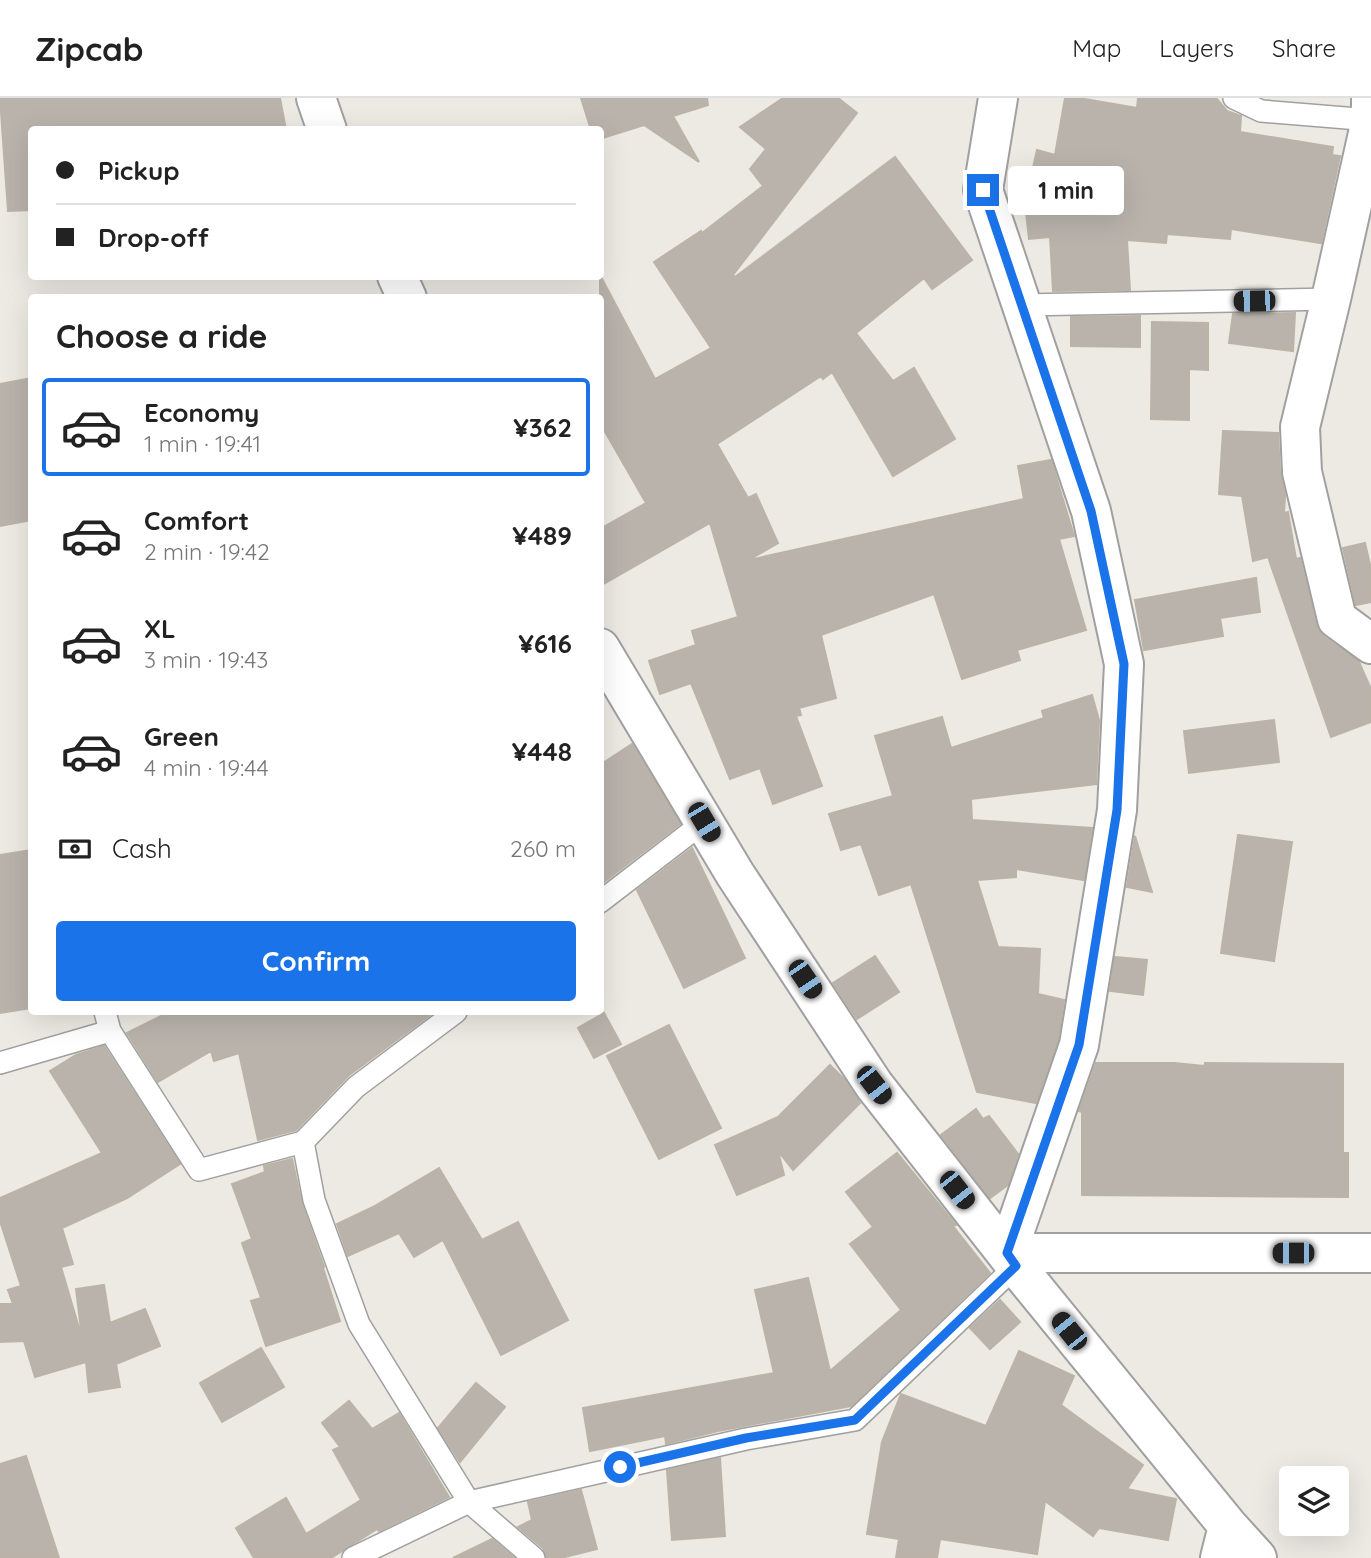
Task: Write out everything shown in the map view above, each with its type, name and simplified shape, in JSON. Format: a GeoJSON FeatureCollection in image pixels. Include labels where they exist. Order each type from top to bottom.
{"type":"FeatureCollection","features":[{"type":"Feature","properties":{"kind":"street"},"geometry":{"type":"LineString","coordinates":[[316,98],[326,126]]}},
{"type":"Feature","properties":{"kind":"street"},"geometry":{"type":"LineString","coordinates":[[998,98],[983,190],[1091,511],[1124,664],[1117,810],[1079,1045],[1011,1259]]}},
{"type":"Feature","properties":{"kind":"street"},"geometry":{"type":"LineString","coordinates":[[1371,98],[1371,120],[1300,427],[1302,472],[1337,619],[1371,644]]}},
{"type":"Feature","properties":{"kind":"street"},"geometry":{"type":"LineString","coordinates":[[604,655],[735,874],[874,1085],[1011,1259],[1224,1542],[1257,1558]]}},
{"type":"Feature","properties":{"kind":"street"},"geometry":{"type":"LineString","coordinates":[[1011,1259],[1371,1253]]}},
{"type":"Feature","properties":{"kind":"lane"},"geometry":{"type":"LineString","coordinates":[[1234,98],[1261,111],[1371,120]]}},
{"type":"Feature","properties":{"kind":"lane"},"geometry":{"type":"LineString","coordinates":[[1021,305],[1331,299]]}},
{"type":"Feature","properties":{"kind":"lane"},"geometry":{"type":"LineString","coordinates":[[604,899],[704,822]]}},
{"type":"Feature","properties":{"kind":"lane"},"geometry":{"type":"LineString","coordinates":[[0,1063],[108,1021],[199,1170],[303,1142],[356,1087],[452,1015]]}},
{"type":"Feature","properties":{"kind":"lane"},"geometry":{"type":"LineString","coordinates":[[303,1142],[314,1200],[359,1324],[469,1502],[534,1558]]}},
{"type":"Feature","properties":{"kind":"lane"},"geometry":{"type":"LineString","coordinates":[[354,1558],[469,1502],[746,1438],[855,1420],[1011,1259]]}},
{"type":"Feature","properties":{"kind":"building"},"geometry":{"type":"Polygon","coordinates":[[[0,98],[280,98],[285,126],[28,126],[28,210],[8,211],[0,98]]]}},
{"type":"Feature","properties":{"kind":"building"},"geometry":{"type":"Polygon","coordinates":[[[581,98],[707,98],[708,105],[673,116],[699,162],[644,125],[604,138],[604,126],[590,126],[581,98]]]}},
{"type":"Feature","properties":{"kind":"building"},"geometry":{"type":"Polygon","coordinates":[[[783,98],[838,98],[857,113],[733,275],[735,277],[895,157],[972,260],[932,289],[924,278],[856,333],[893,381],[914,368],[955,439],[893,476],[832,372],[823,379],[821,376],[717,444],[748,498],[756,494],[778,543],[749,560],[1024,499],[1018,466],[1051,460],[1074,536],[1059,539],[1086,630],[1017,650],[1020,660],[962,679],[934,594],[821,635],[836,698],[799,708],[801,715],[796,716],[822,786],[773,804],[760,768],[730,779],[691,683],[660,694],[649,661],[696,645],[692,631],[738,617],[710,523],[604,584],[604,527],[646,503],[604,430],[604,294],[600,294],[600,280],[603,280],[655,379],[711,348],[654,262],[701,231],[702,233],[763,186],[750,169],[766,149],[740,127],[783,98]]]}},
{"type":"Feature","properties":{"kind":"building"},"geometry":{"type":"Polygon","coordinates":[[[1065,98],[1137,108],[1138,98],[1216,98],[1227,111],[1241,116],[1240,132],[1333,147],[1332,155],[1340,156],[1321,243],[1231,229],[1230,239],[1167,234],[1166,243],[1127,240],[1130,290],[1053,291],[1050,237],[1029,239],[1025,203],[1037,150],[1055,155],[1065,98]]]}},
{"type":"Feature","properties":{"kind":"building"},"geometry":{"type":"Polygon","coordinates":[[[1295,313],[1293,351],[1229,343],[1233,314],[1295,313]]]}},
{"type":"Feature","properties":{"kind":"building"},"geometry":{"type":"Polygon","coordinates":[[[1140,316],[1140,347],[1071,346],[1071,317],[1140,316]]]}},
{"type":"Feature","properties":{"kind":"building"},"geometry":{"type":"Polygon","coordinates":[[[1152,322],[1208,323],[1208,370],[1189,369],[1189,420],[1151,419],[1152,322]]]}},
{"type":"Feature","properties":{"kind":"building"},"geometry":{"type":"Polygon","coordinates":[[[28,379],[28,521],[0,526],[0,384],[28,379]]]}},
{"type":"Feature","properties":{"kind":"building"},"geometry":{"type":"Polygon","coordinates":[[[1223,431],[1278,433],[1280,473],[1285,495],[1284,513],[1288,512],[1296,559],[1300,558],[1316,624],[1324,637],[1359,662],[1371,689],[1371,722],[1331,737],[1268,557],[1253,561],[1242,496],[1219,494],[1223,431]]]}},
{"type":"Feature","properties":{"kind":"building"},"geometry":{"type":"Polygon","coordinates":[[[1365,543],[1371,569],[1371,602],[1356,605],[1343,548],[1365,543]]]}},
{"type":"Feature","properties":{"kind":"building"},"geometry":{"type":"Polygon","coordinates":[[[1256,578],[1260,612],[1220,618],[1223,636],[1144,650],[1135,600],[1256,578]]]}},
{"type":"Feature","properties":{"kind":"building"},"geometry":{"type":"Polygon","coordinates":[[[1092,695],[1099,720],[1096,784],[971,799],[972,820],[1092,828],[1084,880],[1016,869],[1016,877],[977,880],[998,947],[1040,949],[1038,994],[1064,1000],[1058,1040],[1036,1103],[977,1092],[911,884],[879,895],[861,844],[841,850],[829,814],[893,796],[875,736],[942,717],[951,748],[1044,718],[1042,711],[1092,695]]]}},
{"type":"Feature","properties":{"kind":"building"},"geometry":{"type":"Polygon","coordinates":[[[1274,720],[1279,762],[1189,773],[1184,731],[1274,720]]]}},
{"type":"Feature","properties":{"kind":"building"},"geometry":{"type":"Polygon","coordinates":[[[632,744],[680,824],[604,882],[604,762],[632,744]]]}},
{"type":"Feature","properties":{"kind":"building"},"geometry":{"type":"Polygon","coordinates":[[[1238,835],[1292,842],[1274,961],[1221,953],[1238,835]]]}},
{"type":"Feature","properties":{"kind":"building"},"geometry":{"type":"Polygon","coordinates":[[[1135,836],[1152,892],[1127,887],[1135,836]]]}},
{"type":"Feature","properties":{"kind":"building"},"geometry":{"type":"Polygon","coordinates":[[[692,848],[745,958],[684,988],[637,890],[692,848]]]}},
{"type":"Feature","properties":{"kind":"building"},"geometry":{"type":"Polygon","coordinates":[[[28,851],[28,1009],[0,1013],[0,855],[28,851]]]}},
{"type":"Feature","properties":{"kind":"building"},"geometry":{"type":"Polygon","coordinates":[[[875,956],[899,992],[857,1019],[833,983],[875,956]]]}},
{"type":"Feature","properties":{"kind":"building"},"geometry":{"type":"Polygon","coordinates":[[[1115,957],[1147,960],[1143,995],[1110,991],[1115,957]]]}},
{"type":"Feature","properties":{"kind":"building"},"geometry":{"type":"Polygon","coordinates":[[[604,1013],[621,1044],[594,1058],[578,1028],[604,1013]]]}},
{"type":"Feature","properties":{"kind":"building"},"geometry":{"type":"Polygon","coordinates":[[[163,1015],[430,1015],[348,1076],[296,1130],[258,1140],[239,1053],[214,1061],[211,1051],[158,1082],[127,1033],[163,1015]]]}},
{"type":"Feature","properties":{"kind":"building"},"geometry":{"type":"Polygon","coordinates":[[[669,1025],[721,1128],[659,1159],[607,1056],[669,1025]]]}},
{"type":"Feature","properties":{"kind":"building"},"geometry":{"type":"Polygon","coordinates":[[[104,1046],[180,1164],[127,1198],[62,1228],[73,1264],[61,1267],[82,1338],[76,1289],[104,1285],[110,1323],[145,1309],[160,1346],[116,1364],[120,1387],[89,1392],[86,1362],[35,1377],[24,1341],[0,1342],[0,1304],[13,1304],[8,1290],[21,1286],[0,1221],[0,1198],[102,1153],[50,1071],[76,1055],[104,1046]]]}},
{"type":"Feature","properties":{"kind":"building"},"geometry":{"type":"Polygon","coordinates":[[[1096,1063],[1175,1063],[1204,1066],[1205,1063],[1343,1064],[1343,1153],[1348,1153],[1348,1197],[1082,1195],[1082,1112],[1079,1111],[1096,1063]]]}},
{"type":"Feature","properties":{"kind":"building"},"geometry":{"type":"Polygon","coordinates":[[[830,1065],[844,1079],[860,1103],[793,1170],[778,1151],[784,1175],[737,1195],[715,1145],[778,1117],[830,1065]]]}},
{"type":"Feature","properties":{"kind":"building"},"geometry":{"type":"Polygon","coordinates":[[[976,1109],[983,1119],[989,1116],[1018,1154],[1008,1185],[990,1198],[941,1135],[976,1109]]]}},
{"type":"Feature","properties":{"kind":"building"},"geometry":{"type":"Polygon","coordinates":[[[897,1153],[956,1225],[953,1226],[990,1273],[851,1406],[718,1431],[666,1444],[665,1436],[590,1451],[583,1408],[774,1373],[755,1290],[808,1278],[830,1371],[901,1310],[850,1244],[873,1227],[846,1192],[897,1153]]]}},
{"type":"Feature","properties":{"kind":"building"},"geometry":{"type":"Polygon","coordinates":[[[292,1159],[302,1204],[340,1321],[266,1346],[251,1301],[261,1298],[242,1243],[252,1239],[232,1184],[265,1172],[264,1166],[292,1159]]]}},
{"type":"Feature","properties":{"kind":"building"},"geometry":{"type":"Polygon","coordinates":[[[439,1168],[482,1240],[518,1222],[568,1320],[501,1355],[443,1240],[414,1257],[399,1233],[348,1256],[337,1224],[373,1207],[439,1168]]]}},
{"type":"Feature","properties":{"kind":"building"},"geometry":{"type":"Polygon","coordinates":[[[1000,1300],[1020,1322],[990,1349],[970,1328],[1000,1300]]]}},
{"type":"Feature","properties":{"kind":"building"},"geometry":{"type":"Polygon","coordinates":[[[261,1348],[284,1387],[222,1422],[200,1383],[261,1348]]]}},
{"type":"Feature","properties":{"kind":"building"},"geometry":{"type":"Polygon","coordinates":[[[1019,1351],[1074,1376],[1061,1405],[1143,1465],[1127,1489],[1176,1499],[1168,1540],[1099,1528],[1093,1536],[1045,1501],[1037,1554],[940,1539],[937,1558],[896,1558],[899,1539],[867,1534],[882,1442],[901,1394],[986,1426],[1019,1351]]]}},
{"type":"Feature","properties":{"kind":"building"},"geometry":{"type":"Polygon","coordinates":[[[476,1383],[505,1407],[460,1462],[438,1428],[476,1383]]]}},
{"type":"Feature","properties":{"kind":"building"},"geometry":{"type":"Polygon","coordinates":[[[349,1401],[372,1429],[399,1413],[449,1497],[379,1531],[377,1529],[331,1558],[254,1558],[236,1528],[286,1498],[306,1534],[361,1500],[333,1450],[340,1447],[322,1423],[349,1401]]]}},
{"type":"Feature","properties":{"kind":"building"},"geometry":{"type":"Polygon","coordinates":[[[26,1456],[59,1558],[0,1558],[0,1464],[26,1456]]]}},
{"type":"Feature","properties":{"kind":"building"},"geometry":{"type":"Polygon","coordinates":[[[720,1458],[725,1536],[672,1540],[667,1470],[720,1458]]]}},
{"type":"Feature","properties":{"kind":"building"},"geometry":{"type":"Polygon","coordinates":[[[581,1490],[597,1549],[561,1558],[547,1558],[543,1548],[518,1527],[532,1520],[528,1502],[581,1490]]]}},
{"type":"Feature","properties":{"kind":"building"},"geometry":{"type":"Polygon","coordinates":[[[492,1539],[514,1558],[453,1558],[492,1539]]]}},
{"type":"Feature","properties":{"kind":"route"},"geometry":{"type":"LineString","coordinates":[[620,1467],[746,1438],[855,1420],[1016,1266],[1007,1253],[1079,1045],[1117,810],[1124,664],[1091,511],[983,190]]}}]}
